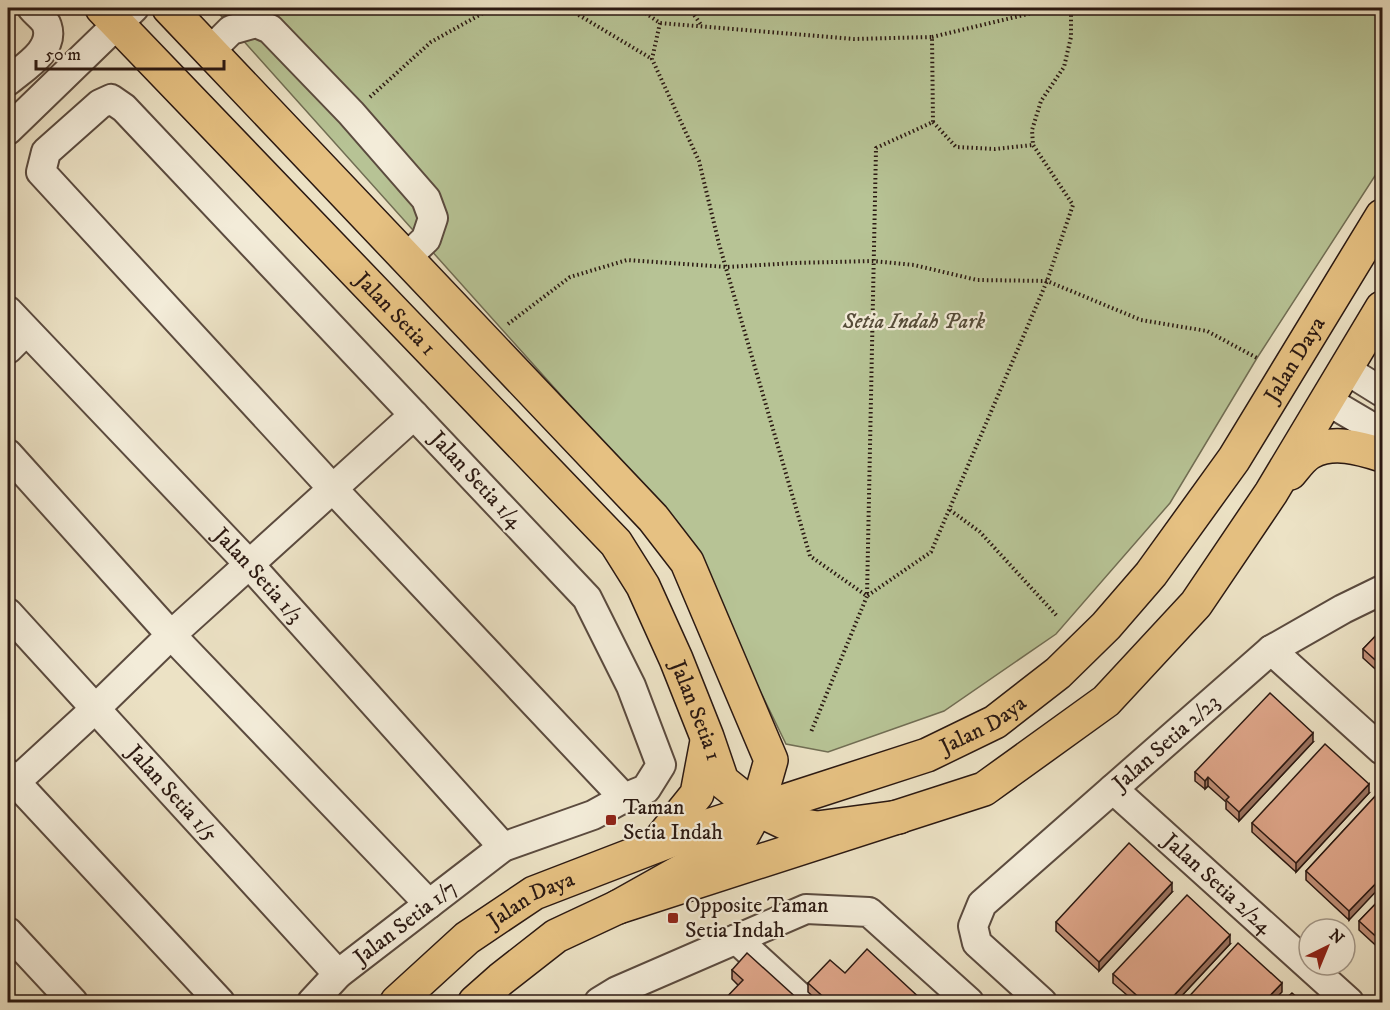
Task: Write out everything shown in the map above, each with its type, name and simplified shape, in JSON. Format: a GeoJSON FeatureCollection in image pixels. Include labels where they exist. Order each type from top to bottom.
{"type":"FeatureCollection","features":[{"type":"Feature","properties":{"kind":"main road","name":"Jalan Setia 1"},"geometry":{"type":"LineString","coordinates":[[117,13],[616,543],[643,586],[676,659],[722,781],[757,808],[771,760],[687,562],[653,518],[169,8]]}},
{"type":"Feature","properties":{"kind":"main road","name":"Jalan Daya"},"geometry":{"type":"LineString","coordinates":[[397,1002],[467,938],[534,893],[757,808],[927,755],[995,722],[1058,673],[1106,626],[1151,574],[1234,459],[1383,216]]}},
{"type":"Feature","properties":{"kind":"main road"},"geometry":{"type":"LineString","coordinates":[[1326,400],[1333,368],[1320,337],[1344,277]]}},
{"type":"Feature","properties":{"kind":"main road"},"geometry":{"type":"LineString","coordinates":[[1234,459],[1295,385],[1333,368],[1383,308]]}},
{"type":"Feature","properties":{"kind":"main road","name":"Jalan Daya"},"geometry":{"type":"LineString","coordinates":[[475,1002],[556,936],[618,907],[984,789],[1106,701],[1196,604],[1270,493],[1326,400]]}},
{"type":"Feature","properties":{"kind":"main road"},"geometry":{"type":"LineString","coordinates":[[1270,493],[1310,452],[1337,445],[1383,455]]}},
{"type":"Feature","properties":{"kind":"main road"},"geometry":{"type":"LineString","coordinates":[[754,718],[774,755],[795,770],[817,776],[877,771]]}},
{"type":"Feature","properties":{"kind":"main road"},"geometry":{"type":"LineString","coordinates":[[652,849],[697,794],[707,737]]}},
{"type":"Feature","properties":{"kind":"main road"},"geometry":{"type":"LineString","coordinates":[[618,907],[741,837],[757,808],[786,824],[817,828],[899,817]]}},
{"type":"Feature","properties":{"kind":"street"},"geometry":{"type":"LineString","coordinates":[[8,81],[44,49],[48,38],[47,24],[32,8]]}},
{"type":"Feature","properties":{"kind":"street"},"geometry":{"type":"LineString","coordinates":[[8,130],[117,13]]}},
{"type":"Feature","properties":{"kind":"street"},"geometry":{"type":"LineString","coordinates":[[210,51],[231,30],[256,23],[270,29],[351,113],[426,199],[432,218],[426,239],[406,258]]}},
{"type":"Feature","properties":{"kind":"street","name":"Jalan Setia 1/4"},"geometry":{"type":"LineString","coordinates":[[333,489],[41,172],[46,152],[100,104],[111,99],[132,116],[587,598],[630,687],[661,765],[646,789],[592,815],[503,847]]}},
{"type":"Feature","properties":{"kind":"street","name":"Jalan Setia 1/3"},"geometry":{"type":"LineString","coordinates":[[8,311],[17,340],[249,564],[503,847]]}},
{"type":"Feature","properties":{"kind":"street"},"geometry":{"type":"LineString","coordinates":[[1333,368],[1383,392]]}},
{"type":"Feature","properties":{"kind":"street"},"geometry":{"type":"LineString","coordinates":[[1326,400],[1383,433]]}},
{"type":"Feature","properties":{"kind":"street"},"geometry":{"type":"LineString","coordinates":[[220,1002],[10,782],[95,709],[171,635],[414,415]]}},
{"type":"Feature","properties":{"kind":"street"},"geometry":{"type":"LineString","coordinates":[[8,454],[171,635],[429,904]]}},
{"type":"Feature","properties":{"kind":"street"},"geometry":{"type":"LineString","coordinates":[[333,489],[624,798]]}},
{"type":"Feature","properties":{"kind":"street","name":"Jalan Setia 2/23"},"geometry":{"type":"LineString","coordinates":[[1042,1002],[977,944],[974,926],[982,904],[1271,650],[1343,609],[1383,590]]}},
{"type":"Feature","properties":{"kind":"street","name":"Jalan Setia 1/5"},"geometry":{"type":"LineString","coordinates":[[8,613],[338,974]]}},
{"type":"Feature","properties":{"kind":"street"},"geometry":{"type":"LineString","coordinates":[[1271,650],[1383,750]]}},
{"type":"Feature","properties":{"kind":"street","name":"Jalan Setia 2/24"},"geometry":{"type":"LineString","coordinates":[[1113,789],[1349,1002]]}},
{"type":"Feature","properties":{"kind":"street","name":"Jalan Setia 1/7"},"geometry":{"type":"LineString","coordinates":[[312,1002],[338,974],[503,847]]}},
{"type":"Feature","properties":{"kind":"street"},"geometry":{"type":"LineString","coordinates":[[615,999],[736,939],[806,909],[869,912],[969,1002]]}},
{"type":"Feature","properties":{"kind":"street"},"geometry":{"type":"LineString","coordinates":[[8,933],[73,1002]]}},
{"type":"Feature","properties":{"kind":"street"},"geometry":{"type":"LineString","coordinates":[[736,939],[805,1002]]}},
{"type":"Feature","properties":{"kind":"path"},"geometry":{"type":"LineString","coordinates":[[351,113],[431,42],[492,8]]}},
{"type":"Feature","properties":{"kind":"path"},"geometry":{"type":"LineString","coordinates":[[567,8],[652,59],[699,161],[719,244],[810,556],[867,596]]}},
{"type":"Feature","properties":{"kind":"path"},"geometry":{"type":"LineString","coordinates":[[638,8],[660,23],[854,39],[932,37],[1053,8]]}},
{"type":"Feature","properties":{"kind":"path"},"geometry":{"type":"LineString","coordinates":[[689,8],[702,26]]}},
{"type":"Feature","properties":{"kind":"path"},"geometry":{"type":"LineString","coordinates":[[867,596],[931,552],[1047,281],[1073,205],[1033,145],[1032,130],[1041,101],[1064,67],[1071,37],[1071,8]]}},
{"type":"Feature","properties":{"kind":"path"},"geometry":{"type":"LineString","coordinates":[[652,59],[660,23]]}},
{"type":"Feature","properties":{"kind":"path"},"geometry":{"type":"LineString","coordinates":[[932,37],[933,123],[956,147],[995,149],[1033,145]]}},
{"type":"Feature","properties":{"kind":"path"},"geometry":{"type":"LineString","coordinates":[[812,732],[867,596],[876,148],[933,123]]}},
{"type":"Feature","properties":{"kind":"path"},"geometry":{"type":"LineString","coordinates":[[506,326],[570,277],[627,260],[727,267],[873,261],[914,265],[977,280],[1047,281],[1141,320],[1207,331],[1257,358]]}},
{"type":"Feature","properties":{"kind":"path"},"geometry":{"type":"LineString","coordinates":[[950,510],[981,532],[1057,616]]}},
{"type":"Feature","properties":{"kind":"green space","name":"Setia Indah Park"},"geometry":{"type":"Polygon","coordinates":[[[214,8],[1382,8],[1382,165],[1257,358],[1170,503],[1056,634],[944,711],[828,752],[786,744],[745,660],[696,546],[214,8]]]}},
{"type":"Feature","properties":{"kind":"building"},"geometry":{"type":"Polygon","coordinates":[[[1383,628],[1383,667],[1363,649],[1383,628]]]}},
{"type":"Feature","properties":{"kind":"building"},"geometry":{"type":"Polygon","coordinates":[[[1270,693],[1313,733],[1239,812],[1226,800],[1229,797],[1208,777],[1205,781],[1195,772],[1270,693]]]}},
{"type":"Feature","properties":{"kind":"building"},"geometry":{"type":"Polygon","coordinates":[[[1325,744],[1369,784],[1296,863],[1252,823],[1325,744]]]}},
{"type":"Feature","properties":{"kind":"building"},"geometry":{"type":"Polygon","coordinates":[[[1379,792],[1383,795],[1383,876],[1349,911],[1306,871],[1379,792]]]}},
{"type":"Feature","properties":{"kind":"building"},"geometry":{"type":"Polygon","coordinates":[[[1129,843],[1172,883],[1099,962],[1056,922],[1129,843]]]}},
{"type":"Feature","properties":{"kind":"building"},"geometry":{"type":"Polygon","coordinates":[[[1187,895],[1230,935],[1168,1002],[1144,1002],[1113,974],[1187,895]]]}},
{"type":"Feature","properties":{"kind":"building"},"geometry":{"type":"Polygon","coordinates":[[[1383,896],[1383,943],[1359,921],[1383,896]]]}},
{"type":"Feature","properties":{"kind":"building"},"geometry":{"type":"Polygon","coordinates":[[[1238,943],[1282,983],[1264,1002],[1184,1002],[1238,943]]]}},
{"type":"Feature","properties":{"kind":"building"},"geometry":{"type":"Polygon","coordinates":[[[867,949],[924,1002],[829,1002],[808,983],[830,960],[845,973],[867,949]]]}},
{"type":"Feature","properties":{"kind":"building"},"geometry":{"type":"Polygon","coordinates":[[[747,953],[801,1002],[722,1002],[743,980],[732,970],[747,953]]]}},
{"type":"Feature","properties":{"kind":"building"},"geometry":{"type":"Polygon","coordinates":[[[1292,993],[1303,1002],[1282,1002],[1292,993]]]}},
{"type":"Feature","properties":{"kind":"place","name":"Taman Setia Indah"},"geometry":{"type":"Point","coordinates":[611,820]}},
{"type":"Feature","properties":{"kind":"place","name":"Opposite Taman Setia Indah"},"geometry":{"type":"Point","coordinates":[673,918]}}]}
